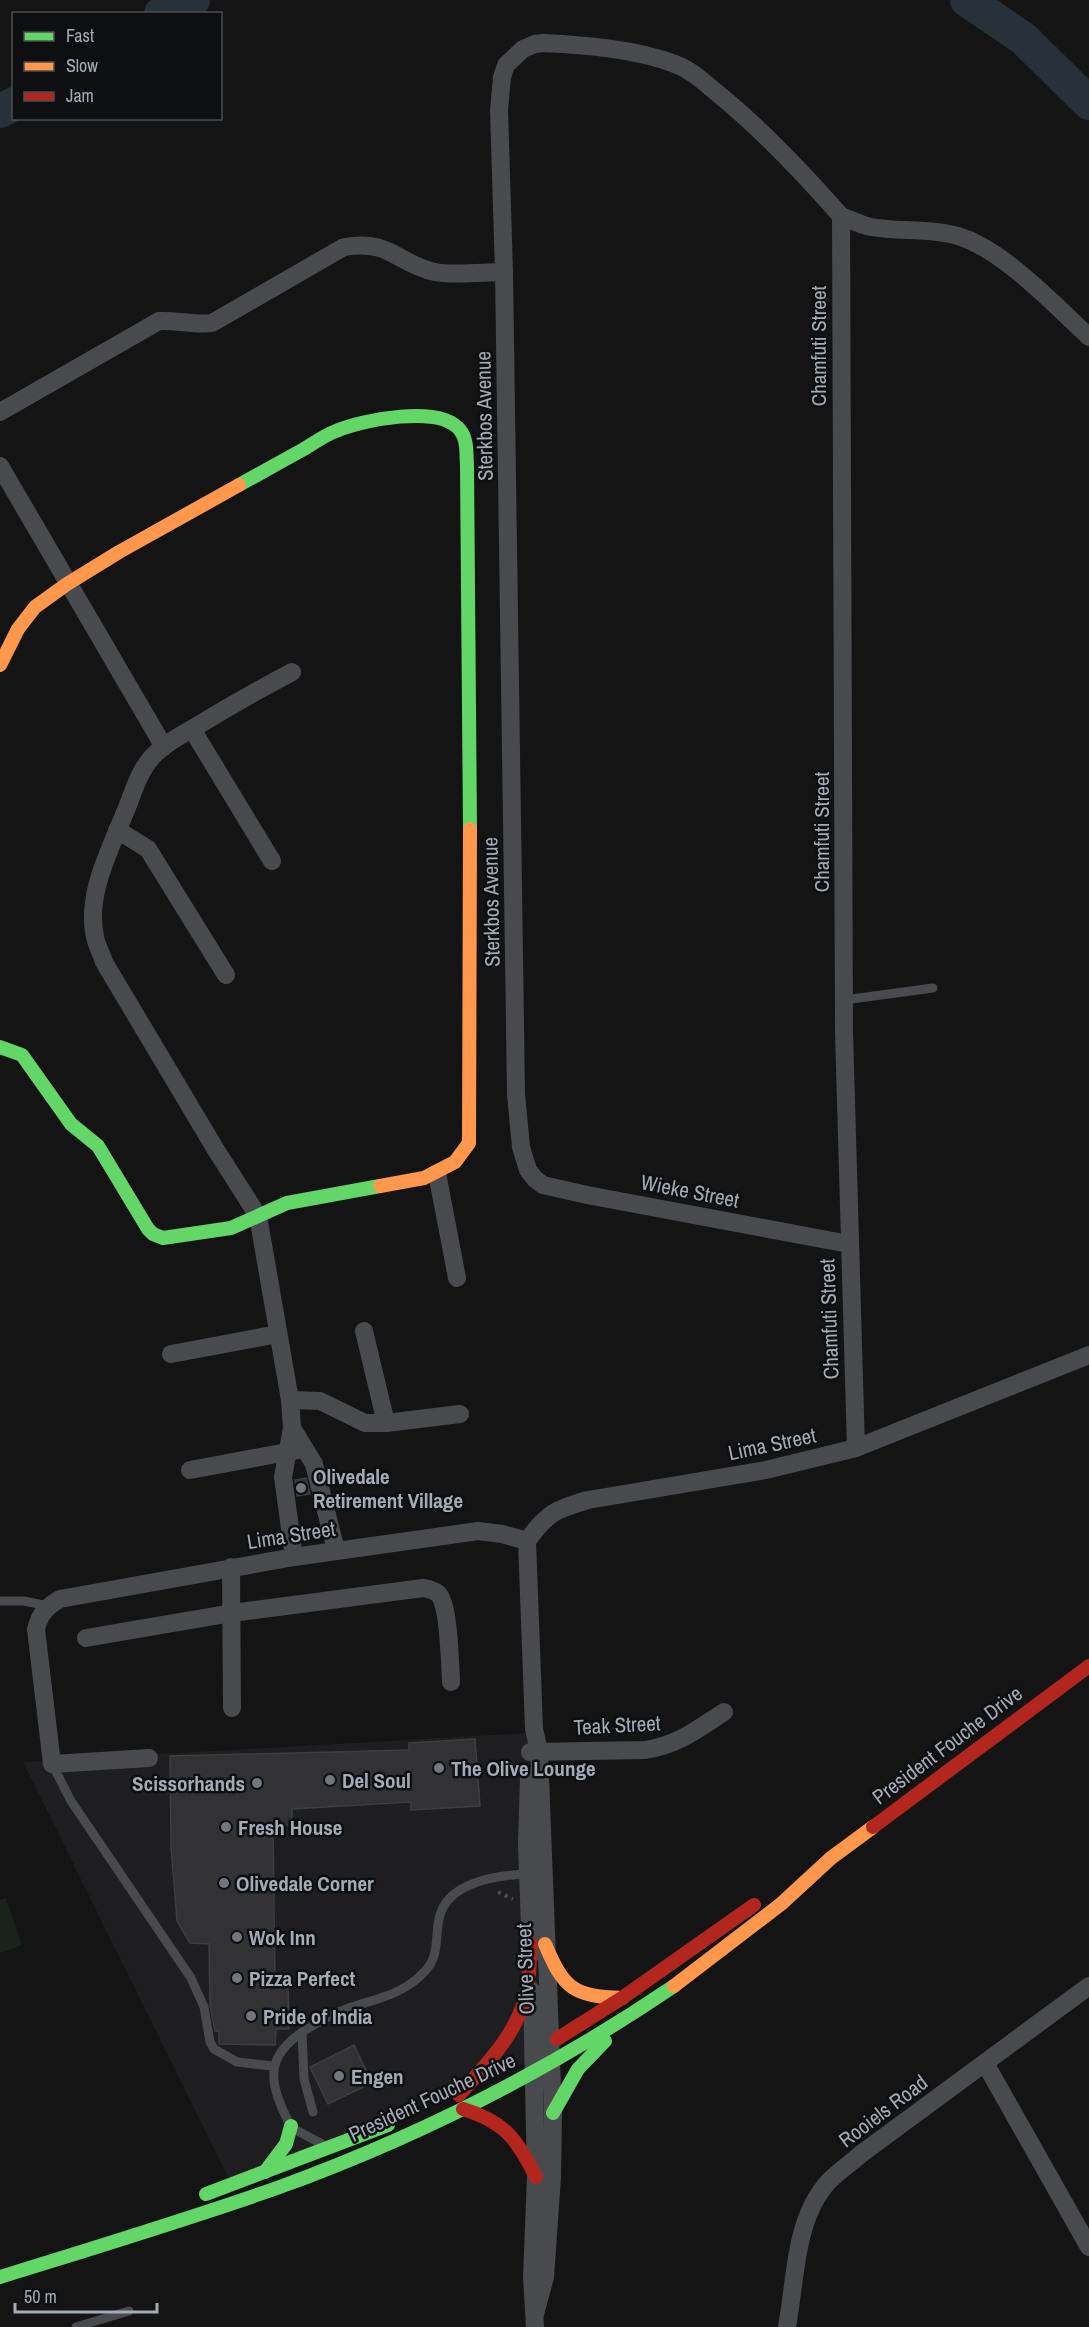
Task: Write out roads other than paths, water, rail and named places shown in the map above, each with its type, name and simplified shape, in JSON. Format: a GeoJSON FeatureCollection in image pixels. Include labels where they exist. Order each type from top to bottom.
{"type":"FeatureCollection","features":[{"type":"Feature","properties":{"kind":"street","name":"Sterkbos Avenue"},"geometry":{"type":"LineString","coordinates":[[528,1170],[521,1147],[516,1094],[504,272],[499,110],[502,77],[507,65],[514,56],[535,44],[567,44],[648,56],[677,65],[698,77],[731,104],[811,182],[841,216]]}},
{"type":"Feature","properties":{"kind":"street"},"geometry":{"type":"LineString","coordinates":[[841,216],[871,226],[928,230],[958,236],[982,245],[1000,258],[1089,337]]}},
{"type":"Feature","properties":{"kind":"street","name":"Chamfuti Street"},"geometry":{"type":"LineString","coordinates":[[841,216],[844,999],[856,1448]]}},
{"type":"Feature","properties":{"kind":"street"},"geometry":{"type":"LineString","coordinates":[[0,412],[159,321],[170,320],[200,325],[212,323],[344,247],[369,245],[380,247],[436,272],[504,272]]}},
{"type":"Feature","properties":{"kind":"street"},"geometry":{"type":"LineString","coordinates":[[0,665],[18,629],[35,607],[67,584],[119,552],[335,431],[361,422],[425,416],[444,420],[457,427],[465,436],[468,478],[471,969],[469,1143],[455,1162],[424,1178],[287,1203],[231,1228],[163,1238],[153,1234],[107,1158],[98,1146],[71,1124],[31,1065],[22,1055],[0,1047]]}},
{"type":"Feature","properties":{"kind":"street"},"geometry":{"type":"LineString","coordinates":[[0,466],[164,747]]}},
{"type":"Feature","properties":{"kind":"street"},"geometry":{"type":"LineString","coordinates":[[292,672],[244,697],[164,747],[142,771],[100,874],[94,921],[96,940],[104,962],[258,1216],[290,1400],[292,1428],[283,1477],[294,1557]]}},
{"type":"Feature","properties":{"kind":"street"},"geometry":{"type":"LineString","coordinates":[[192,729],[272,861]]}},
{"type":"Feature","properties":{"kind":"street"},"geometry":{"type":"LineString","coordinates":[[117,830],[148,849],[226,975]]}},
{"type":"Feature","properties":{"kind":"street","name":"Wieke Street"},"geometry":{"type":"LineString","coordinates":[[528,1170],[543,1185],[849,1244]]}},
{"type":"Feature","properties":{"kind":"street"},"geometry":{"type":"LineString","coordinates":[[437,1173],[457,1278]]}},
{"type":"Feature","properties":{"kind":"street"},"geometry":{"type":"LineString","coordinates":[[364,1331],[386,1423]]}},
{"type":"Feature","properties":{"kind":"street"},"geometry":{"type":"LineString","coordinates":[[171,1354],[278,1334]]}},
{"type":"Feature","properties":{"kind":"street","name":"Lima Street"},"geometry":{"type":"LineString","coordinates":[[48,1606],[60,1599],[336,1550],[478,1531],[502,1534],[526,1541],[540,1522],[560,1508],[588,1500],[766,1470],[856,1448],[1089,1355]]}},
{"type":"Feature","properties":{"kind":"street"},"geometry":{"type":"LineString","coordinates":[[290,1400],[320,1401],[365,1423],[386,1423],[460,1414]]}},
{"type":"Feature","properties":{"kind":"street"},"geometry":{"type":"LineString","coordinates":[[292,1428],[314,1464],[336,1550]]}},
{"type":"Feature","properties":{"kind":"street"},"geometry":{"type":"LineString","coordinates":[[189,1470],[306,1449]]}},
{"type":"Feature","properties":{"kind":"street","name":"Olive Street"},"geometry":{"type":"LineString","coordinates":[[526,1541],[535,1752],[546,1909],[538,1944],[534,2053],[536,2177],[532,2277],[535,2321]]}},
{"type":"Feature","properties":{"kind":"street"},"geometry":{"type":"LineString","coordinates":[[231,1567],[232,1708]]}},
{"type":"Feature","properties":{"kind":"street"},"geometry":{"type":"LineString","coordinates":[[86,1638],[232,1612],[415,1587],[431,1590],[440,1596],[445,1614],[451,1682]]}},
{"type":"Feature","properties":{"kind":"street"},"geometry":{"type":"LineString","coordinates":[[48,1606],[40,1615],[36,1629],[52,1764],[149,1758]]}},
{"type":"Feature","properties":{"kind":"street","name":"President Fouche Drive"},"geometry":{"type":"LineString","coordinates":[[0,2277],[122,2240],[311,2175],[457,2101],[534,2072],[552,2062],[633,2014],[691,1975],[812,1880],[831,1858],[1089,1666]]}},
{"type":"Feature","properties":{"kind":"street","name":"Teak Street"},"geometry":{"type":"LineString","coordinates":[[535,1752],[661,1748],[685,1738],[724,1712]]}},
{"type":"Feature","properties":{"kind":"street","name":"Olive Street"},"geometry":{"type":"LineString","coordinates":[[535,1752],[527,1845],[530,1906],[538,1944],[550,2043],[553,2113],[552,2177],[545,2277],[535,2321]]}},
{"type":"Feature","properties":{"kind":"street","name":"President Fouche Drive"},"geometry":{"type":"LineString","coordinates":[[516,2063],[622,1998],[806,1869],[831,1858]]}},
{"type":"Feature","properties":{"kind":"street"},"geometry":{"type":"LineString","coordinates":[[538,1944],[560,1977],[572,1989],[587,1995],[622,1998]]}},
{"type":"Feature","properties":{"kind":"street"},"geometry":{"type":"LineString","coordinates":[[536,2177],[517,2141],[507,2129],[457,2101],[489,2061],[518,2018],[538,1944]]}},
{"type":"Feature","properties":{"kind":"street","name":"Rooiels Road"},"geometry":{"type":"LineString","coordinates":[[787,2327],[802,2235],[820,2194],[830,2180],[861,2154],[1089,1986]]}},
{"type":"Feature","properties":{"kind":"street"},"geometry":{"type":"LineString","coordinates":[[553,2113],[568,2085],[586,2059],[633,2014]]}},
{"type":"Feature","properties":{"kind":"street"},"geometry":{"type":"LineString","coordinates":[[985,2063],[1089,2247]]}},
{"type":"Feature","properties":{"kind":"street","name":"President Fouche Drive"},"geometry":{"type":"LineString","coordinates":[[457,2101],[497,2074]]}},
{"type":"Feature","properties":{"kind":"street","name":"President Fouche Drive"},"geometry":{"type":"LineString","coordinates":[[188,2200],[405,2118]]}},
{"type":"Feature","properties":{"kind":"street"},"geometry":{"type":"LineString","coordinates":[[265,2172],[286,2144],[291,2127]]}},
{"type":"Feature","properties":{"kind":"lane"},"geometry":{"type":"LineString","coordinates":[[844,999],[933,988]]}},
{"type":"Feature","properties":{"kind":"lane"},"geometry":{"type":"LineString","coordinates":[[0,1601],[24,1601],[48,1606]]}},
{"type":"Feature","properties":{"kind":"lane"},"geometry":{"type":"LineString","coordinates":[[52,1764],[71,1801],[191,1978],[204,2007],[210,2042],[214,2049],[237,2062],[273,2066]]}},
{"type":"Feature","properties":{"kind":"lane"},"geometry":{"type":"LineString","coordinates":[[311,2175],[305,2156],[276,2094],[273,2066],[277,2056],[292,2038],[328,2016],[396,1992],[417,1979],[430,1966],[436,1954],[438,1920],[444,1903],[458,1891],[478,1882],[529,1874]]}},
{"type":"Feature","properties":{"kind":"lane"},"geometry":{"type":"LineString","coordinates":[[302,2032],[304,2079],[313,2112]]}},
{"type":"Feature","properties":{"kind":"lane"},"geometry":{"type":"LineString","coordinates":[[291,2127],[328,2147]]}},
{"type":"Feature","properties":{"kind":"lane"},"geometry":{"type":"LineString","coordinates":[[76,2327],[129,2311]]}},
{"type":"Feature","properties":{"kind":"waterway"},"geometry":{"type":"LineString","coordinates":[[166,12],[193,0]]}},
{"type":"Feature","properties":{"kind":"waterway"},"geometry":{"type":"LineString","coordinates":[[967,0],[1024,39],[1089,103]]}},
{"type":"Feature","properties":{"kind":"waterway"},"geometry":{"type":"LineString","coordinates":[[0,111],[12,105]]}},
{"type":"Feature","properties":{"kind":"place","name":"Olivedale Retirement Village"},"geometry":{"type":"Point","coordinates":[301,1488]}},
{"type":"Feature","properties":{"kind":"place","name":"The Olive Lounge"},"geometry":{"type":"Point","coordinates":[439,1768]}},
{"type":"Feature","properties":{"kind":"place","name":"Del Soul"},"geometry":{"type":"Point","coordinates":[330,1780]}},
{"type":"Feature","properties":{"kind":"place","name":"Scissorhands"},"geometry":{"type":"Point","coordinates":[257,1783]}},
{"type":"Feature","properties":{"kind":"place","name":"Fresh House"},"geometry":{"type":"Point","coordinates":[226,1827]}},
{"type":"Feature","properties":{"kind":"place","name":"Olivedale Corner"},"geometry":{"type":"Point","coordinates":[224,1883]}},
{"type":"Feature","properties":{"kind":"place","name":"Wok Inn"},"geometry":{"type":"Point","coordinates":[237,1937]}},
{"type":"Feature","properties":{"kind":"place","name":"Pizza Perfect"},"geometry":{"type":"Point","coordinates":[237,1978]}},
{"type":"Feature","properties":{"kind":"place","name":"Pride of India"},"geometry":{"type":"Point","coordinates":[251,2016]}},
{"type":"Feature","properties":{"kind":"place","name":"Engen"},"geometry":{"type":"Point","coordinates":[339,2076]}}]}
